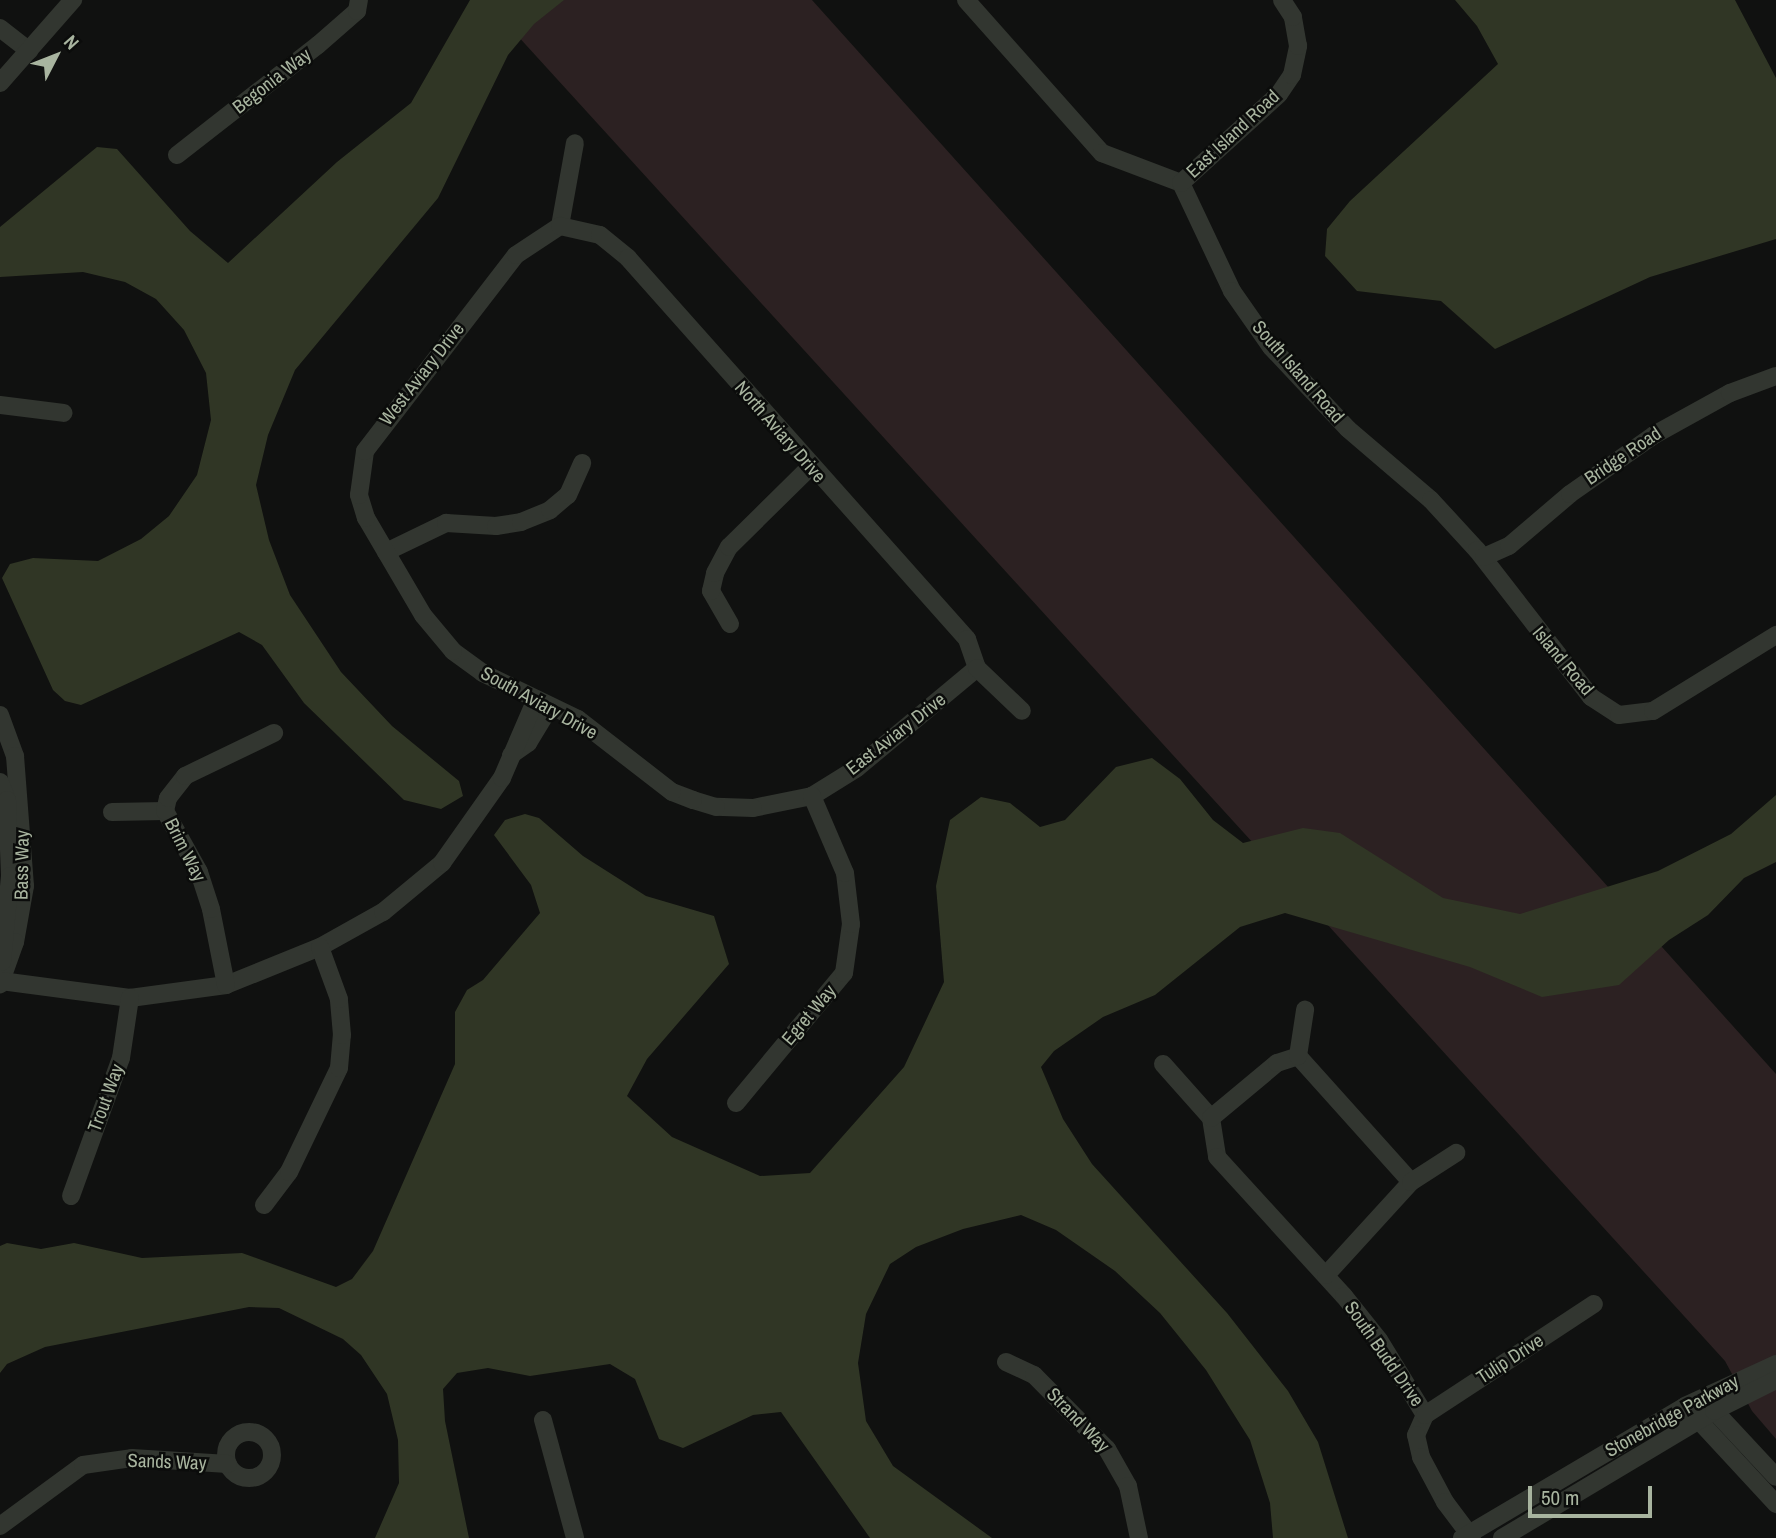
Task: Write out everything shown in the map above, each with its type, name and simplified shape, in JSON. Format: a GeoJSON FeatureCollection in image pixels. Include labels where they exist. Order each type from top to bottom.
{"type":"FeatureCollection","features":[{"type":"Feature","properties":{"kind":"street"},"geometry":{"type":"LineString","coordinates":[[0,83],[73,0]]}},
{"type":"Feature","properties":{"kind":"street","name":"Begonia Way"},"geometry":{"type":"LineString","coordinates":[[177,155],[328,36],[357,11],[359,0]]}},
{"type":"Feature","properties":{"kind":"street"},"geometry":{"type":"LineString","coordinates":[[966,0],[1088,141],[1120,162],[1181,183]]}},
{"type":"Feature","properties":{"kind":"street","name":"East Island Road"},"geometry":{"type":"LineString","coordinates":[[1181,183],[1224,139],[1279,93],[1292,75],[1298,46],[1293,17],[1282,0]]}},
{"type":"Feature","properties":{"kind":"street"},"geometry":{"type":"LineString","coordinates":[[0,28],[29,51]]}},
{"type":"Feature","properties":{"kind":"street"},"geometry":{"type":"LineString","coordinates":[[560,226],[575,143]]}},
{"type":"Feature","properties":{"kind":"street","name":"South Island Road"},"geometry":{"type":"LineString","coordinates":[[1181,183],[1232,291],[1271,347],[1348,429],[1431,500],[1483,557]]}},
{"type":"Feature","properties":{"kind":"street","name":"North Aviary Drive"},"geometry":{"type":"LineString","coordinates":[[560,226],[579,227],[617,247],[967,639],[977,667]]}},
{"type":"Feature","properties":{"kind":"street","name":"West Aviary Drive"},"geometry":{"type":"LineString","coordinates":[[386,552],[359,495],[365,451],[516,256],[560,226]]}},
{"type":"Feature","properties":{"kind":"street","name":"Bridge Road"},"geometry":{"type":"LineString","coordinates":[[1483,557],[1509,546],[1579,486],[1654,435],[1730,393],[1776,376]]}},
{"type":"Feature","properties":{"kind":"street"},"geometry":{"type":"LineString","coordinates":[[0,405],[64,414]]}},
{"type":"Feature","properties":{"kind":"street"},"geometry":{"type":"LineString","coordinates":[[386,552],[446,523],[496,526],[521,522],[550,510],[568,495],[582,463]]}},
{"type":"Feature","properties":{"kind":"street"},"geometry":{"type":"LineString","coordinates":[[730,624],[711,591],[715,573],[736,538],[811,466]]}},
{"type":"Feature","properties":{"kind":"street","name":"South Aviary Drive"},"geometry":{"type":"LineString","coordinates":[[386,552],[423,615],[453,651],[483,674],[578,719],[672,792],[716,807],[753,808],[812,796]]}},
{"type":"Feature","properties":{"kind":"street","name":"Island Road"},"geometry":{"type":"LineString","coordinates":[[1483,557],[1518,608],[1591,697],[1619,715],[1653,711],[1776,635]]}},
{"type":"Feature","properties":{"kind":"street"},"geometry":{"type":"LineString","coordinates":[[977,667],[1022,711]]}},
{"type":"Feature","properties":{"kind":"street","name":"East Aviary Drive"},"geometry":{"type":"LineString","coordinates":[[812,796],[857,768],[977,667]]}},
{"type":"Feature","properties":{"kind":"street"},"geometry":{"type":"LineString","coordinates":[[0,982],[130,998],[226,985],[320,947],[383,912],[442,863],[502,778],[511,755],[543,703]]}},
{"type":"Feature","properties":{"kind":"street","name":"Bass Way"},"geometry":{"type":"LineString","coordinates":[[0,715],[4,736],[15,756],[25,886],[15,942],[0,982]]}},
{"type":"Feature","properties":{"kind":"street","name":"Brim Way"},"geometry":{"type":"LineString","coordinates":[[226,985],[211,909],[199,872],[165,811],[185,776],[274,733]]}},
{"type":"Feature","properties":{"kind":"street","name":"Bass Way"},"geometry":{"type":"LineString","coordinates":[[0,782],[7,800],[10,876],[0,982]]}},
{"type":"Feature","properties":{"kind":"street","name":"Egret Way"},"geometry":{"type":"LineString","coordinates":[[736,1103],[844,974],[851,924],[845,873],[812,796]]}},
{"type":"Feature","properties":{"kind":"street"},"geometry":{"type":"LineString","coordinates":[[112,812],[165,811]]}},
{"type":"Feature","properties":{"kind":"street"},"geometry":{"type":"LineString","coordinates":[[264,1205],[289,1172],[339,1068],[342,1035],[339,999],[320,947]]}},
{"type":"Feature","properties":{"kind":"street","name":"Trout Way"},"geometry":{"type":"LineString","coordinates":[[71,1196],[121,1058],[130,998]]}},
{"type":"Feature","properties":{"kind":"street"},"geometry":{"type":"LineString","coordinates":[[1298,1056],[1305,1010]]}},
{"type":"Feature","properties":{"kind":"street"},"geometry":{"type":"LineString","coordinates":[[1163,1064],[1211,1118],[1277,1063],[1298,1056]]}},
{"type":"Feature","properties":{"kind":"street"},"geometry":{"type":"LineString","coordinates":[[1298,1056],[1411,1182]]}},
{"type":"Feature","properties":{"kind":"street","name":"South Budd Drive"},"geometry":{"type":"LineString","coordinates":[[1211,1118],[1217,1157],[1287,1239],[1326,1275],[1379,1340],[1425,1415],[1416,1435],[1421,1457],[1468,1537]]}},
{"type":"Feature","properties":{"kind":"street"},"geometry":{"type":"LineString","coordinates":[[1326,1275],[1411,1182],[1457,1153]]}},
{"type":"Feature","properties":{"kind":"street","name":"Tulip Drive"},"geometry":{"type":"LineString","coordinates":[[1425,1415],[1594,1304]]}},
{"type":"Feature","properties":{"kind":"street","name":"Strand Way"},"geometry":{"type":"LineString","coordinates":[[1006,1362],[1034,1375],[1107,1449],[1128,1486],[1139,1538]]}},
{"type":"Feature","properties":{"kind":"street","name":"Stonebridge Parkway"},"geometry":{"type":"LineString","coordinates":[[1502,1538],[1776,1364]]}},
{"type":"Feature","properties":{"kind":"street","name":"Stonebridge Parkway"},"geometry":{"type":"LineString","coordinates":[[1468,1537],[1685,1406],[1704,1409],[1776,1380]]}},
{"type":"Feature","properties":{"kind":"street"},"geometry":{"type":"LineString","coordinates":[[1704,1409],[1776,1477]]}},
{"type":"Feature","properties":{"kind":"street"},"geometry":{"type":"LineString","coordinates":[[1704,1409],[1776,1504]]}},
{"type":"Feature","properties":{"kind":"street"},"geometry":{"type":"LineString","coordinates":[[543,1420],[575,1538]]}},
{"type":"Feature","properties":{"kind":"street","name":"Sands Way"},"geometry":{"type":"LineString","coordinates":[[0,1526],[83,1465],[132,1458],[228,1464]]}},
{"type":"Feature","properties":{"kind":"shaded area"},"geometry":{"type":"Polygon","coordinates":[[[470,0],[564,0],[534,24],[508,55],[438,198],[295,370],[268,435],[256,485],[269,540],[290,595],[341,672],[392,726],[459,781],[463,796],[441,809],[404,800],[304,703],[262,645],[239,632],[81,705],[65,701],[53,690],[2,578],[10,564],[33,558],[98,561],[141,539],[169,516],[197,475],[211,420],[206,373],[184,330],[156,299],[125,282],[83,272],[0,277],[0,227],[97,147],[117,149],[190,231],[228,263],[337,162],[411,103],[470,0]]]}},
{"type":"Feature","properties":{"kind":"shaded area"},"geometry":{"type":"Polygon","coordinates":[[[485,0],[812,0],[1776,1074],[1776,1439],[1752,1411],[1725,1361],[485,0]]]}},
{"type":"Feature","properties":{"kind":"shaded area"},"geometry":{"type":"Polygon","coordinates":[[[1455,0],[1735,0],[1776,78],[1776,239],[1650,277],[1495,349],[1441,301],[1357,291],[1325,256],[1327,229],[1350,201],[1498,64],[1477,26],[1455,0]]]}},
{"type":"Feature","properties":{"kind":"shaded area"},"geometry":{"type":"Polygon","coordinates":[[[1152,758],[1180,779],[1213,820],[1243,843],[1303,828],[1340,833],[1443,898],[1520,914],[1658,871],[1731,834],[1776,795],[1776,862],[1744,878],[1708,915],[1669,940],[1619,985],[1542,997],[1470,967],[1285,913],[1240,927],[1155,995],[1103,1017],[1054,1051],[1041,1067],[1063,1119],[1092,1164],[1227,1313],[1288,1391],[1318,1442],[1348,1538],[1273,1538],[1270,1503],[1250,1440],[1206,1370],[1160,1313],[1115,1271],[1056,1230],[1021,1215],[963,1229],[916,1247],[890,1264],[866,1314],[858,1363],[866,1421],[893,1466],[992,1538],[870,1538],[781,1412],[753,1415],[683,1448],[659,1439],[635,1379],[610,1364],[530,1376],[488,1368],[457,1373],[443,1389],[445,1421],[469,1538],[375,1538],[399,1483],[398,1440],[387,1394],[361,1355],[343,1339],[279,1308],[249,1307],[45,1347],[7,1364],[0,1373],[0,1246],[7,1243],[41,1249],[74,1243],[142,1258],[242,1253],[336,1287],[352,1279],[373,1251],[455,1064],[455,1012],[467,990],[483,980],[540,913],[531,885],[494,835],[505,820],[525,814],[539,818],[583,856],[646,896],[714,916],[729,964],[647,1059],[627,1096],[672,1137],[760,1176],[810,1173],[904,1067],[944,982],[936,886],[950,820],[981,797],[1010,803],[1040,827],[1065,820],[1116,767],[1152,758]]]}}]}
